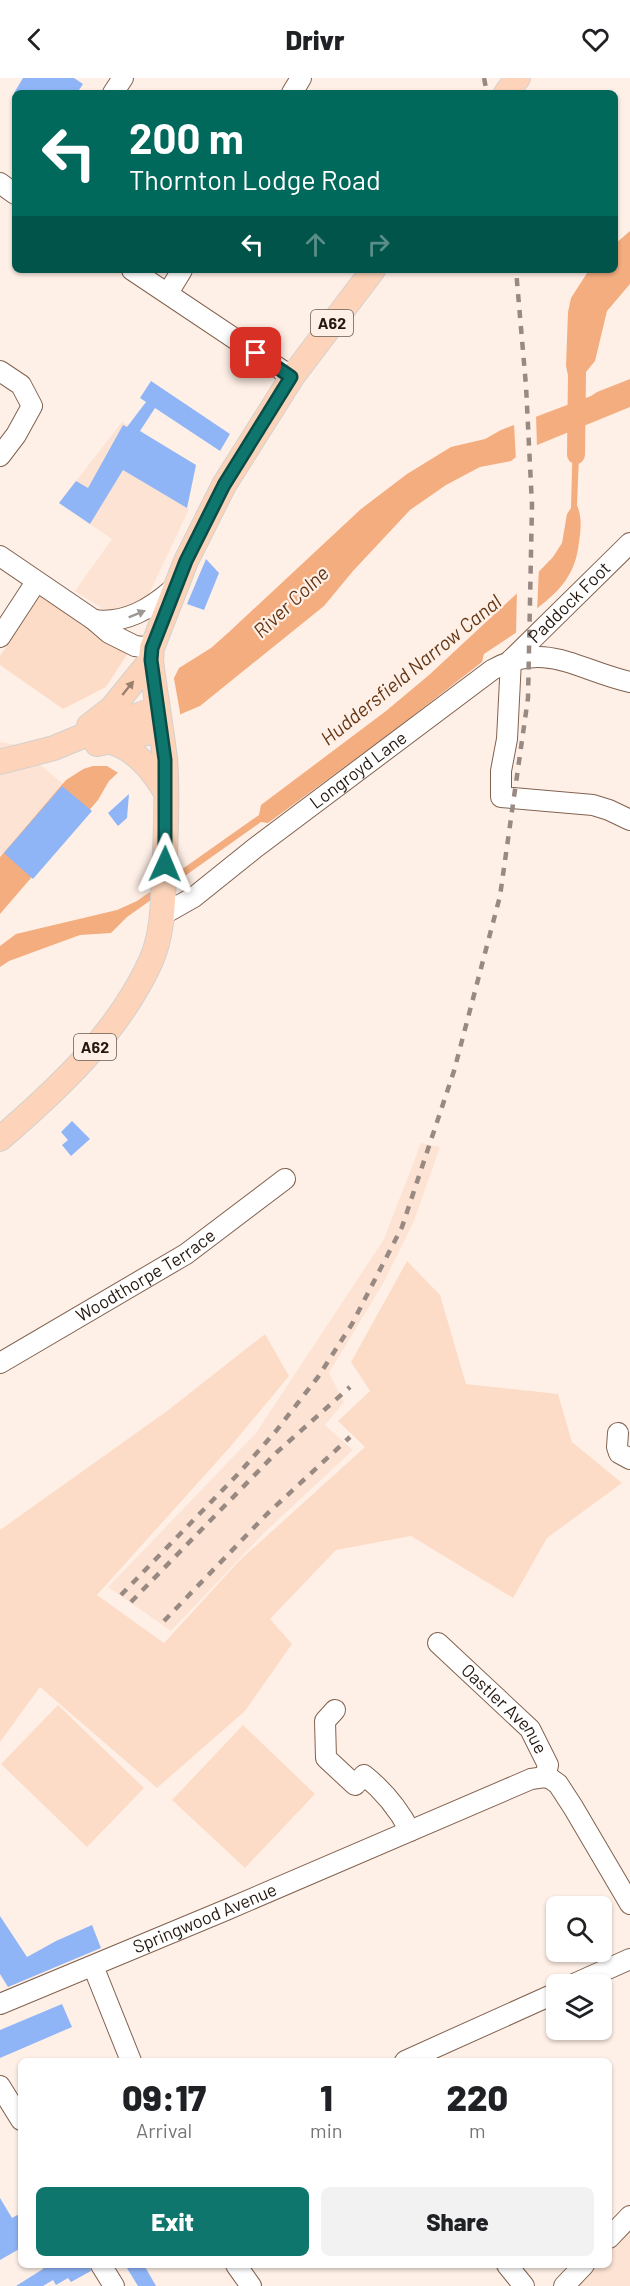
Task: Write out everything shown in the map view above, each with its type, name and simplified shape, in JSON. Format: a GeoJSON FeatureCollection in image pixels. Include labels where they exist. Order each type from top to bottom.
{"type":"FeatureCollection","features":[{"type":"Feature","properties":{"kind":"main road"},"geometry":{"type":"LineString","coordinates":[[508,90],[518,78]]}},
{"type":"Feature","properties":{"kind":"main road","name":"A62"},"geometry":{"type":"LineString","coordinates":[[0,1139],[64,1081],[111,1028],[132,997],[150,963],[164,909],[165,864],[165,760],[151,654],[173,589],[224,485],[291,377],[371,273]]}},
{"type":"Feature","properties":{"kind":"main road"},"geometry":{"type":"LineString","coordinates":[[62,745],[112,708],[151,654]]}},
{"type":"Feature","properties":{"kind":"main road"},"geometry":{"type":"LineString","coordinates":[[62,745],[70,751],[105,741],[158,718]]}},
{"type":"Feature","properties":{"kind":"main road"},"geometry":{"type":"LineString","coordinates":[[0,762],[62,745],[128,719],[158,718]]}},
{"type":"Feature","properties":{"kind":"main road"},"geometry":{"type":"LineString","coordinates":[[105,741],[117,743],[141,760],[165,791]]}},
{"type":"Feature","properties":{"kind":"street"},"geometry":{"type":"LineString","coordinates":[[137,273],[291,377]]}},
{"type":"Feature","properties":{"kind":"street"},"geometry":{"type":"LineString","coordinates":[[168,293],[180,273]]}},
{"type":"Feature","properties":{"kind":"street"},"geometry":{"type":"LineString","coordinates":[[0,371],[21,385],[32,406],[16,435],[0,456]]}},
{"type":"Feature","properties":{"kind":"street","name":"Paddock Foot"},"geometry":{"type":"LineString","coordinates":[[511,660],[630,543]]}},
{"type":"Feature","properties":{"kind":"street"},"geometry":{"type":"LineString","coordinates":[[0,556],[94,620],[109,633],[151,654]]}},
{"type":"Feature","properties":{"kind":"street"},"geometry":{"type":"LineString","coordinates":[[0,637],[36,582]]}},
{"type":"Feature","properties":{"kind":"street"},"geometry":{"type":"LineString","coordinates":[[94,620],[111,622],[130,617],[149,609],[173,589]]}},
{"type":"Feature","properties":{"kind":"street","name":"Longroyd Lane"},"geometry":{"type":"LineString","coordinates":[[164,909],[194,897],[255,848],[492,670],[511,660],[535,655],[562,660],[605,676],[630,682]]}},
{"type":"Feature","properties":{"kind":"street"},"geometry":{"type":"LineString","coordinates":[[511,660],[507,739],[501,771],[501,797],[593,805],[630,820]]}},
{"type":"Feature","properties":{"kind":"street","name":"Woodthorpe Terrace"},"geometry":{"type":"LineString","coordinates":[[0,1363],[186,1254],[285,1179]]}},
{"type":"Feature","properties":{"kind":"street"},"geometry":{"type":"LineString","coordinates":[[618,1433],[619,1453],[630,1459]]}},
{"type":"Feature","properties":{"kind":"street","name":"Oastler Avenue"},"geometry":{"type":"LineString","coordinates":[[438,1642],[530,1729],[548,1765],[545,1777],[558,1784],[630,1904]]}},
{"type":"Feature","properties":{"kind":"street"},"geometry":{"type":"LineString","coordinates":[[335,1710],[325,1721],[326,1758],[355,1785],[364,1774],[398,1808],[410,1831]]}},
{"type":"Feature","properties":{"kind":"street","name":"Springwood Avenue"},"geometry":{"type":"LineString","coordinates":[[1,2001],[93,1966],[531,1779],[545,1777]]}},
{"type":"Feature","properties":{"kind":"street"},"geometry":{"type":"LineString","coordinates":[[596,1974],[630,1959]]}},
{"type":"Feature","properties":{"kind":"street"},"geometry":{"type":"LineString","coordinates":[[93,1966],[130,2058]]}},
{"type":"Feature","properties":{"kind":"street"},"geometry":{"type":"LineString","coordinates":[[412,2058],[546,1998]]}},
{"type":"Feature","properties":{"kind":"street"},"geometry":{"type":"LineString","coordinates":[[0,2086],[18,2115]]}},
{"type":"Feature","properties":{"kind":"street"},"geometry":{"type":"LineString","coordinates":[[612,2235],[630,2216]]}},
{"type":"Feature","properties":{"kind":"street"},"geometry":{"type":"LineString","coordinates":[[103,2268],[114,2286]]}},
{"type":"Feature","properties":{"kind":"street"},"geometry":{"type":"LineString","coordinates":[[238,2268],[251,2286]]}},
{"type":"Feature","properties":{"kind":"street"},"geometry":{"type":"LineString","coordinates":[[509,2268],[524,2286]]}},
{"type":"Feature","properties":{"kind":"street"},"geometry":{"type":"LineString","coordinates":[[564,2286],[581,2268]]}},
{"type":"Feature","properties":{"kind":"shaded area"},"geometry":{"type":"Polygon","coordinates":[[[122,422],[196,465],[187,508],[189,509],[147,598],[117,611],[103,609],[75,591],[112,539],[59,503],[122,422]]]}},
{"type":"Feature","properties":{"kind":"shaded area"},"geometry":{"type":"Polygon","coordinates":[[[41,595],[128,653],[106,687],[63,709],[0,665],[0,656],[41,595]]]}},
{"type":"Feature","properties":{"kind":"shaded area"},"geometry":{"type":"Polygon","coordinates":[[[0,742],[17,745],[63,784],[0,856],[0,742]]]}},
{"type":"Feature","properties":{"kind":"shaded area"},"geometry":{"type":"Polygon","coordinates":[[[421,1143],[440,1147],[414,1221],[384,1282],[329,1373],[344,1402],[325,1425],[353,1450],[265,1532],[171,1631],[108,1587],[256,1433],[384,1239],[421,1143]]]}},
{"type":"Feature","properties":{"kind":"shaded area"},"geometry":{"type":"Polygon","coordinates":[[[407,1261],[440,1295],[466,1384],[558,1394],[572,1442],[622,1483],[547,1538],[513,1598],[411,1536],[336,1550],[270,1619],[292,1644],[245,1711],[157,1788],[40,1687],[0,1742],[0,1530],[167,1411],[265,1334],[289,1376],[231,1446],[97,1595],[164,1643],[239,1561],[365,1447],[338,1421],[370,1391],[351,1362],[407,1261]]]}},
{"type":"Feature","properties":{"kind":"shaded area"},"geometry":{"type":"Polygon","coordinates":[[[58,1705],[144,1788],[87,1847],[1,1764],[58,1705]]]}},
{"type":"Feature","properties":{"kind":"shaded area"},"geometry":{"type":"Polygon","coordinates":[[[243,1725],[315,1794],[245,1868],[172,1800],[243,1725]]]}},
{"type":"Feature","properties":{"kind":"shaded area"},"geometry":{"type":"Polygon","coordinates":[[[630,2228],[630,2286],[578,2286],[594,2268],[612,2268],[612,2248],[630,2228]]]}},
{"type":"Feature","properties":{"kind":"water"},"geometry":{"type":"Polygon","coordinates":[[[630,231],[630,284],[607,311],[595,361],[586,372],[582,393],[577,397],[572,394],[566,366],[568,312],[571,298],[587,273],[618,273],[618,241],[630,231]]]}},
{"type":"Feature","properties":{"kind":"water","name":"River Colne"},"geometry":{"type":"Polygon","coordinates":[[[630,379],[630,407],[525,450],[511,461],[480,467],[446,485],[410,510],[324,606],[200,706],[181,714],[109,781],[98,800],[0,914],[0,857],[66,780],[96,761],[172,682],[179,668],[211,648],[361,509],[407,474],[451,447],[485,439],[501,430],[630,379]]]}},
{"type":"Feature","properties":{"kind":"water"},"geometry":{"type":"Polygon","coordinates":[[[580,432],[577,505],[581,523],[577,556],[568,577],[554,594],[525,618],[523,628],[484,654],[482,662],[387,736],[268,823],[261,822],[127,917],[111,933],[80,935],[9,961],[0,967],[0,946],[16,934],[117,910],[137,901],[259,815],[261,805],[386,711],[429,675],[526,585],[553,557],[562,543],[567,514],[571,508],[573,433],[580,432]]]}},
{"type":"Feature","properties":{"kind":"pier"},"geometry":{"type":"Polygon","coordinates":[[[536,414],[537,449],[516,461],[514,423],[536,414]]]}},
{"type":"Feature","properties":{"kind":"pier"},"geometry":{"type":"Polygon","coordinates":[[[539,567],[537,612],[527,620],[526,630],[516,636],[517,589],[539,567]]]}},
{"type":"Feature","properties":{"kind":"pier"},"geometry":{"type":"Polygon","coordinates":[[[173,673],[181,718],[120,774],[107,766],[93,766],[76,771],[118,741],[170,681],[173,673]]]}},
{"type":"Feature","properties":{"kind":"building"},"geometry":{"type":"Polygon","coordinates":[[[23,78],[74,78],[83,84],[79,90],[16,90],[23,78]]]}},
{"type":"Feature","properties":{"kind":"building"},"geometry":{"type":"Polygon","coordinates":[[[151,381],[230,434],[220,451],[155,408],[140,431],[196,465],[187,508],[123,470],[90,524],[59,503],[76,481],[88,488],[123,425],[127,427],[146,402],[140,398],[151,381]]]}},
{"type":"Feature","properties":{"kind":"building"},"geometry":{"type":"Polygon","coordinates":[[[206,559],[219,573],[204,610],[187,604],[206,559]]]}},
{"type":"Feature","properties":{"kind":"building"},"geometry":{"type":"Polygon","coordinates":[[[62,786],[92,811],[33,879],[4,853],[62,786]]]}},
{"type":"Feature","properties":{"kind":"building"},"geometry":{"type":"Polygon","coordinates":[[[129,794],[127,818],[118,826],[108,813],[129,794]]]}},
{"type":"Feature","properties":{"kind":"building"},"geometry":{"type":"Polygon","coordinates":[[[72,1121],[90,1139],[71,1156],[62,1145],[68,1140],[61,1132],[72,1121]]]}},
{"type":"Feature","properties":{"kind":"building"},"geometry":{"type":"Polygon","coordinates":[[[0,1916],[27,1957],[92,1925],[101,1948],[8,1987],[0,1974],[0,1916]]]}},
{"type":"Feature","properties":{"kind":"building"},"geometry":{"type":"Polygon","coordinates":[[[62,2004],[72,2027],[0,2058],[0,2030],[62,2004]]]}},
{"type":"Feature","properties":{"kind":"building"},"geometry":{"type":"Polygon","coordinates":[[[0,2198],[12,2218],[18,2215],[18,2250],[0,2260],[0,2198]]]}},
{"type":"Feature","properties":{"kind":"building"},"geometry":{"type":"Polygon","coordinates":[[[90,2268],[91,2271],[71,2282],[68,2278],[56,2285],[53,2280],[43,2286],[16,2286],[43,2269],[90,2268]]]}},
{"type":"Feature","properties":{"kind":"building"},"geometry":{"type":"Polygon","coordinates":[[[127,2268],[146,2268],[156,2286],[138,2286],[127,2268]]]}},
{"type":"Feature","properties":{"kind":"waterway","name":"Huddersfield Narrow Canal"},"geometry":{"type":"LineString","coordinates":[[576,455],[577,372]]}},
{"type":"Feature","properties":{"kind":"railway"},"geometry":{"type":"LineString","coordinates":[[484,78],[486,90]]}},
{"type":"Feature","properties":{"kind":"railway"},"geometry":{"type":"LineString","coordinates":[[121,1595],[240,1472],[276,1431],[318,1377],[352,1324],[402,1227],[454,1071],[500,896],[528,698],[532,505],[526,386],[516,273]]}},
{"type":"Feature","properties":{"kind":"railway"},"geometry":{"type":"LineString","coordinates":[[131,1602],[277,1452],[350,1387]]}},
{"type":"Feature","properties":{"kind":"railway"},"geometry":{"type":"LineString","coordinates":[[164,1621],[267,1514],[350,1437]]}},
{"type":"Feature","properties":{"kind":"route"},"geometry":{"type":"LineString","coordinates":[[165,864],[165,760],[151,660],[152,648],[173,589],[224,485],[291,377],[256,353]]}}]}
